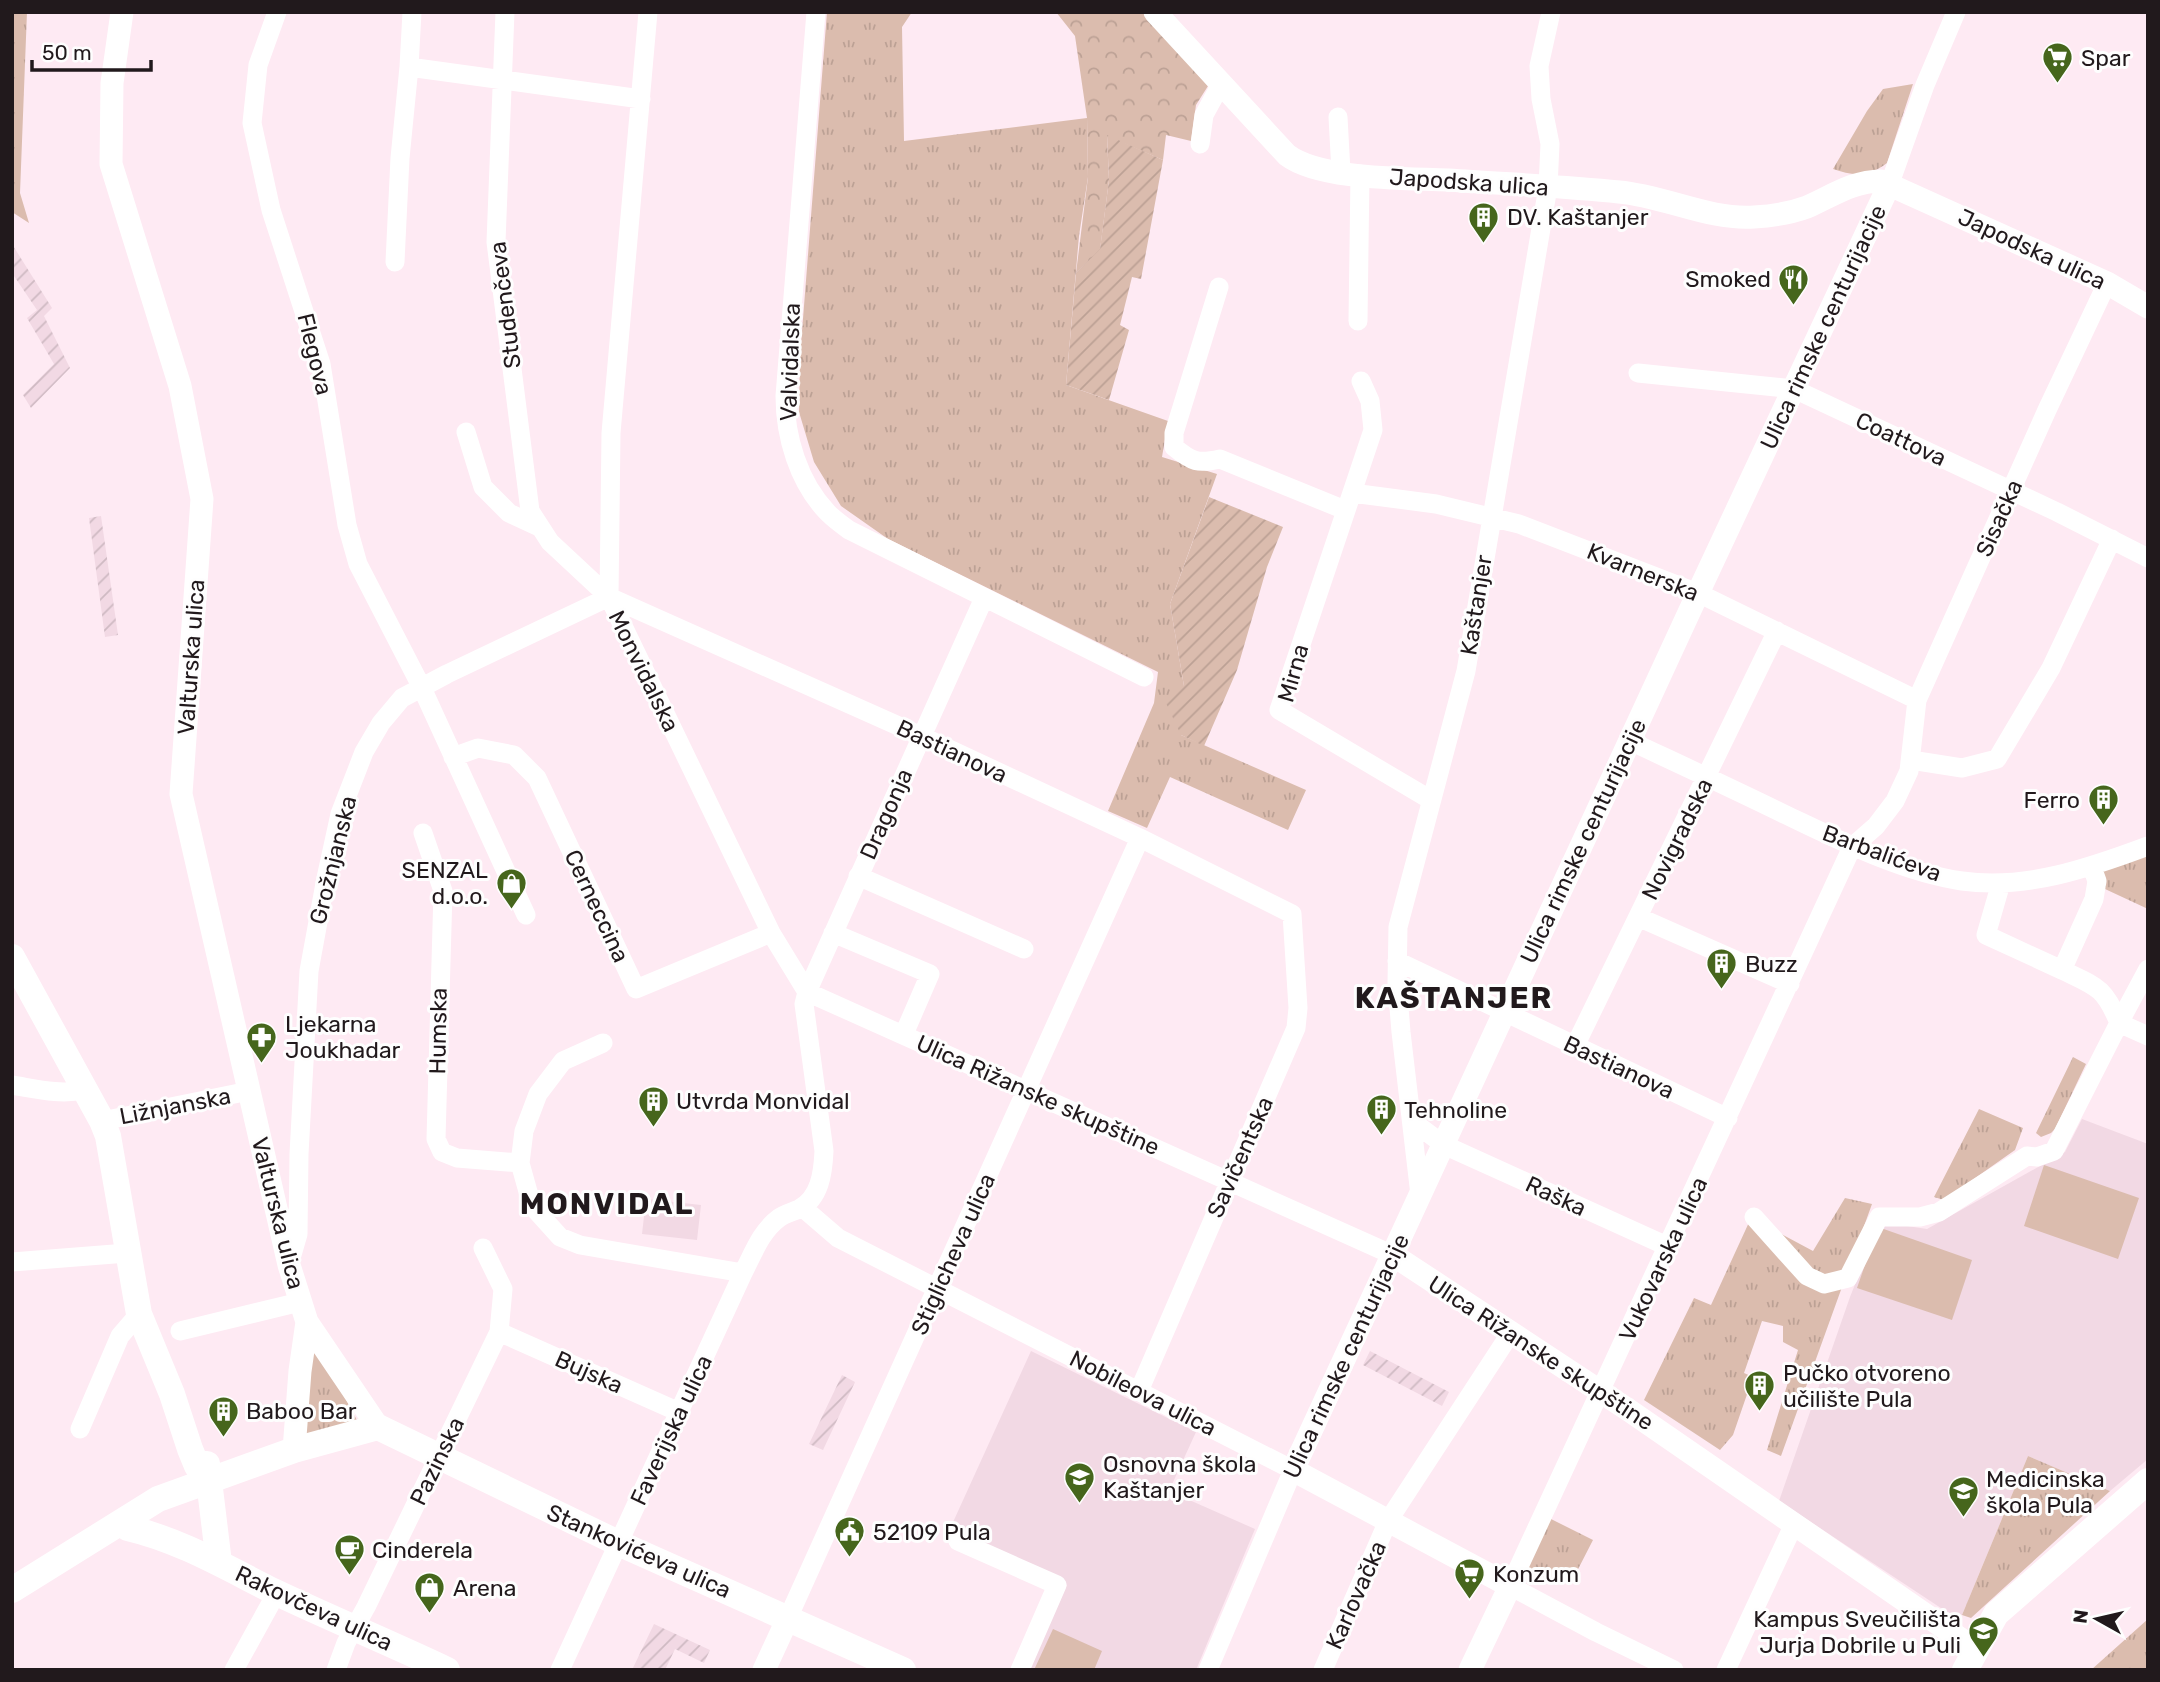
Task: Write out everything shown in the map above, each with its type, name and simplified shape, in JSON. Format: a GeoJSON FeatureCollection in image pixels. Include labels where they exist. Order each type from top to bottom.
{"type":"FeatureCollection","features":[{"type":"Feature","properties":{"kind":"main road"},"geometry":{"type":"LineString","coordinates":[[12,957],[108,1136],[139,1314],[172,1394],[197,1466],[209,1480]]}},
{"type":"Feature","properties":{"kind":"main road","name":"Rakovčeva ulica"},"geometry":{"type":"LineString","coordinates":[[172,1394],[192,1423],[205,1456],[219,1563]]}},
{"type":"Feature","properties":{"kind":"main road"},"geometry":{"type":"LineString","coordinates":[[12,1590],[99,1537],[142,1507],[294,1450],[378,1427]]}},
{"type":"Feature","properties":{"kind":"main road","name":"Stankovićeva ulica"},"geometry":{"type":"LineString","coordinates":[[378,1427],[618,1543],[903,1670]]}},
{"type":"Feature","properties":{"kind":"main road"},"geometry":{"type":"LineString","coordinates":[[173,1494],[184,1477],[190,1449]]}},
{"type":"Feature","properties":{"kind":"main road"},"geometry":{"type":"LineString","coordinates":[[99,1537],[179,1506],[199,1493],[209,1480]]}},
{"type":"Feature","properties":{"kind":"main road"},"geometry":{"type":"LineString","coordinates":[[1970,1659],[1996,1614],[2148,1481]]}},
{"type":"Feature","properties":{"kind":"main road","name":"Rakovčeva ulica"},"geometry":{"type":"LineString","coordinates":[[128,1528],[152,1534],[219,1563],[447,1670]]}},
{"type":"Feature","properties":{"kind":"street","name":"Valturska ulica"},"geometry":{"type":"LineString","coordinates":[[122,12],[112,83],[111,164],[180,386],[202,499],[181,794],[289,1265],[303,1312],[180,1331]]}},
{"type":"Feature","properties":{"kind":"street","name":"Flegova"},"geometry":{"type":"LineString","coordinates":[[276,12],[258,65],[252,123],[271,210],[321,364],[347,525],[358,564],[422,688]]}},
{"type":"Feature","properties":{"kind":"street"},"geometry":{"type":"LineString","coordinates":[[396,262],[400,158],[412,12]]}},
{"type":"Feature","properties":{"kind":"street","name":"Studenčeva"},"geometry":{"type":"LineString","coordinates":[[505,12],[496,242],[530,511],[550,542],[609,597]]}},
{"type":"Feature","properties":{"kind":"street","name":"Monvidalska"},"geometry":{"type":"LineString","coordinates":[[648,12],[611,433],[609,597],[771,933],[807,992]]}},
{"type":"Feature","properties":{"kind":"street","name":"Valvidalska"},"geometry":{"type":"LineString","coordinates":[[816,12],[785,396],[785,422],[794,456],[812,492],[827,512],[849,530],[1144,677]]}},
{"type":"Feature","properties":{"kind":"street","name":"Japodska ulica"},"geometry":{"type":"LineString","coordinates":[[1155,12],[1297,163],[1350,173],[1639,195],[1737,218],[1786,213],[1867,181],[1890,183],[2107,282],[2148,307]]}},
{"type":"Feature","properties":{"kind":"street","name":"Kaštanjer"},"geometry":{"type":"LineString","coordinates":[[1420,1195],[1401,1032],[1398,922],[1466,671],[1490,516],[1548,187],[1550,144],[1541,100],[1539,66],[1550,12]]}},
{"type":"Feature","properties":{"kind":"street","name":"Ulica rimske centurijacije"},"geometry":{"type":"LineString","coordinates":[[1213,1668],[1293,1470],[1890,183],[1925,85],[1956,12]]}},
{"type":"Feature","properties":{"kind":"street"},"geometry":{"type":"LineString","coordinates":[[409,67],[641,99]]}},
{"type":"Feature","properties":{"kind":"street"},"geometry":{"type":"LineString","coordinates":[[1200,144],[1204,115],[1221,84]]}},
{"type":"Feature","properties":{"kind":"street"},"geometry":{"type":"LineString","coordinates":[[1338,117],[1350,173],[1358,321]]}},
{"type":"Feature","properties":{"kind":"street","name":"Sisačka"},"geometry":{"type":"LineString","coordinates":[[1853,847],[1876,826],[1895,801],[1909,771],[1917,700],[2107,282]]}},
{"type":"Feature","properties":{"kind":"street"},"geometry":{"type":"LineString","coordinates":[[1219,287],[1174,433],[1174,447],[1189,460],[1204,462],[1220,459],[1349,501]]}},
{"type":"Feature","properties":{"kind":"street","name":"Coattova"},"geometry":{"type":"LineString","coordinates":[[1638,373],[1794,388],[2148,558]]}},
{"type":"Feature","properties":{"kind":"street","name":"Mirna"},"geometry":{"type":"LineString","coordinates":[[1361,381],[1370,401],[1373,430],[1279,710],[1431,800]]}},
{"type":"Feature","properties":{"kind":"street","name":"Studenčeva"},"geometry":{"type":"LineString","coordinates":[[466,432],[482,487],[509,513],[540,527]]}},
{"type":"Feature","properties":{"kind":"street","name":"Kvarnerska"},"geometry":{"type":"LineString","coordinates":[[1349,501],[1436,504],[1519,524],[1698,593],[1917,700]]}},
{"type":"Feature","properties":{"kind":"street"},"geometry":{"type":"LineString","coordinates":[[1911,760],[1962,768],[1997,759],[2051,668],[2112,539]]}},
{"type":"Feature","properties":{"kind":"street","name":"Grožnjanska"},"geometry":{"type":"LineString","coordinates":[[289,1265],[298,1234],[299,1153],[309,971],[340,814],[364,752],[381,723],[402,698],[609,597]]}},
{"type":"Feature","properties":{"kind":"street","name":"Bastianova"},"geometry":{"type":"LineString","coordinates":[[609,597],[921,736],[1140,838],[1292,914]]}},
{"type":"Feature","properties":{"kind":"street","name":"Dragonja"},"geometry":{"type":"LineString","coordinates":[[807,992],[984,598]]}},
{"type":"Feature","properties":{"kind":"street","name":"Novigradska"},"geometry":{"type":"LineString","coordinates":[[1575,1046],[1777,631]]}},
{"type":"Feature","properties":{"kind":"street"},"geometry":{"type":"LineString","coordinates":[[422,688],[526,915]]}},
{"type":"Feature","properties":{"kind":"street","name":"Barbalićeva"},"geometry":{"type":"LineString","coordinates":[[1630,741],[1853,847],[1938,876],[1963,881],[2001,883],[2044,878],[2092,867],[2148,846]]}},
{"type":"Feature","properties":{"kind":"street","name":"Cerneccina"},"geometry":{"type":"LineString","coordinates":[[453,757],[478,748],[514,755],[537,778],[636,989],[771,933]]}},
{"type":"Feature","properties":{"kind":"street","name":"Humska"},"geometry":{"type":"LineString","coordinates":[[423,833],[443,891],[436,1139],[442,1152],[457,1158],[520,1163]]}},
{"type":"Feature","properties":{"kind":"street","name":"Stiglicheva ulica"},"geometry":{"type":"LineString","coordinates":[[764,1670],[1140,838]]}},
{"type":"Feature","properties":{"kind":"street","name":"Vukovarska ulica"},"geometry":{"type":"LineString","coordinates":[[1470,1670],[1853,847]]}},
{"type":"Feature","properties":{"kind":"street"},"geometry":{"type":"LineString","coordinates":[[2062,970],[2094,900],[2097,881],[2092,867]]}},
{"type":"Feature","properties":{"kind":"street","name":"Dragonja"},"geometry":{"type":"LineString","coordinates":[[858,876],[1024,949]]}},
{"type":"Feature","properties":{"kind":"street"},"geometry":{"type":"LineString","coordinates":[[2001,883],[1986,935],[2099,988],[2108,997],[2119,1023],[2148,1036]]}},
{"type":"Feature","properties":{"kind":"street","name":"Savičentska"},"geometry":{"type":"LineString","coordinates":[[1139,1391],[1296,1028],[1298,1008],[1292,914]]}},
{"type":"Feature","properties":{"kind":"street"},"geometry":{"type":"LineString","coordinates":[[1638,917],[1790,984]]}},
{"type":"Feature","properties":{"kind":"street"},"geometry":{"type":"LineString","coordinates":[[833,933],[930,974],[904,1034]]}},
{"type":"Feature","properties":{"kind":"street","name":"Bastianova"},"geometry":{"type":"LineString","coordinates":[[1397,961],[1728,1118]]}},
{"type":"Feature","properties":{"kind":"street"},"geometry":{"type":"LineString","coordinates":[[1754,1217],[1807,1276],[1824,1284],[1848,1278],[1872,1227],[1880,1217],[1920,1217],[1939,1212],[2027,1156],[2037,1157],[2054,1151],[2148,969]]}},
{"type":"Feature","properties":{"kind":"street"},"geometry":{"type":"LineString","coordinates":[[802,1207],[817,1190],[823,1173],[824,1151],[804,1004],[807,992]]}},
{"type":"Feature","properties":{"kind":"street","name":"Ulica Rižanske skupštine"},"geometry":{"type":"LineString","coordinates":[[807,992],[1393,1255],[1601,1392],[1794,1524],[1970,1659]]}},
{"type":"Feature","properties":{"kind":"street"},"geometry":{"type":"LineString","coordinates":[[603,1043],[563,1061],[538,1094],[524,1131],[520,1163],[532,1206],[560,1237],[580,1245],[743,1273]]}},
{"type":"Feature","properties":{"kind":"street"},"geometry":{"type":"LineString","coordinates":[[12,1085],[58,1093],[84,1090]]}},
{"type":"Feature","properties":{"kind":"street","name":"Ližnjanska"},"geometry":{"type":"LineString","coordinates":[[102,1121],[249,1091]]}},
{"type":"Feature","properties":{"kind":"street","name":"Raška"},"geometry":{"type":"LineString","coordinates":[[1412,1121],[1444,1144],[1668,1247]]}},
{"type":"Feature","properties":{"kind":"street","name":"Faverijska ulica"},"geometry":{"type":"LineString","coordinates":[[560,1670],[763,1234],[779,1217],[802,1207]]}},
{"type":"Feature","properties":{"kind":"street","name":"Nobileova ulica"},"geometry":{"type":"LineString","coordinates":[[802,1207],[838,1238],[1293,1470],[1596,1632],[1674,1670]]}},
{"type":"Feature","properties":{"kind":"street","name":"Pazinska"},"geometry":{"type":"LineString","coordinates":[[336,1670],[354,1627],[499,1332],[503,1289],[483,1248]]}},
{"type":"Feature","properties":{"kind":"street"},"geometry":{"type":"LineString","coordinates":[[12,1262],[127,1253]]}},
{"type":"Feature","properties":{"kind":"street"},"geometry":{"type":"LineString","coordinates":[[303,1312],[378,1427]]}},
{"type":"Feature","properties":{"kind":"street"},"geometry":{"type":"LineString","coordinates":[[294,1450],[303,1312]]}},
{"type":"Feature","properties":{"kind":"street"},"geometry":{"type":"LineString","coordinates":[[80,1429],[120,1336],[139,1314]]}},
{"type":"Feature","properties":{"kind":"street","name":"Bujska"},"geometry":{"type":"LineString","coordinates":[[499,1332],[679,1412]]}},
{"type":"Feature","properties":{"kind":"street","name":"Karlovačka"},"geometry":{"type":"LineString","coordinates":[[1323,1670],[1388,1521],[1510,1334]]}},
{"type":"Feature","properties":{"kind":"street"},"geometry":{"type":"LineString","coordinates":[[1726,1670],[1794,1524]]}},
{"type":"Feature","properties":{"kind":"street"},"geometry":{"type":"LineString","coordinates":[[958,1541],[1057,1585],[1020,1670]]}},
{"type":"Feature","properties":{"kind":"street"},"geometry":{"type":"LineString","coordinates":[[234,1670],[277,1592]]}},
{"type":"Feature","properties":{"kind":"shaded area"},"geometry":{"type":"Polygon","coordinates":[[[12,244],[52,308],[44,316],[70,368],[31,408],[23,395],[54,364],[27,318],[37,310],[12,273],[12,244]]]}},
{"type":"Feature","properties":{"kind":"shaded area"},"geometry":{"type":"Polygon","coordinates":[[[101,516],[118,635],[105,637],[89,518],[101,516]]]}},
{"type":"Feature","properties":{"kind":"shaded area"},"geometry":{"type":"Polygon","coordinates":[[[2082,1119],[2148,1144],[2148,1459],[2110,1491],[2028,1456],[1962,1615],[1953,1616],[1779,1501],[1850,1297],[1880,1222],[1927,1229],[2065,1152],[2082,1119]]]}},
{"type":"Feature","properties":{"kind":"shaded area"},"geometry":{"type":"Polygon","coordinates":[[[646,1199],[701,1205],[697,1240],[642,1234],[646,1199]]]}},
{"type":"Feature","properties":{"kind":"shaded area","name":"Osnovna škola Kaštanjer"},"geometry":{"type":"Polygon","coordinates":[[[1031,1351],[1196,1432],[1169,1491],[1255,1529],[1196,1670],[1028,1670],[1067,1585],[949,1531],[1031,1351]]]}},
{"type":"Feature","properties":{"kind":"shaded area"},"geometry":{"type":"Polygon","coordinates":[[[1370,1351],[1449,1392],[1442,1406],[1363,1365],[1370,1351]]]}},
{"type":"Feature","properties":{"kind":"shaded area"},"geometry":{"type":"Polygon","coordinates":[[[842,1375],[855,1382],[823,1450],[809,1444],[842,1375]]]}},
{"type":"Feature","properties":{"kind":"shaded area"},"geometry":{"type":"Polygon","coordinates":[[[654,1624],[710,1650],[704,1663],[675,1649],[665,1670],[632,1670],[654,1624]]]}},
{"type":"Feature","properties":{"kind":"green space"},"geometry":{"type":"Polygon","coordinates":[[[12,12],[27,12],[20,193],[29,223],[12,212],[12,12]]]}},
{"type":"Feature","properties":{"kind":"green space"},"geometry":{"type":"Polygon","coordinates":[[[827,12],[912,12],[902,27],[904,141],[1087,118],[1088,177],[1079,236],[1066,385],[1168,421],[1162,457],[1217,474],[1170,604],[1184,686],[1181,735],[1306,790],[1288,830],[1170,777],[1147,828],[1108,811],[1154,703],[1158,672],[888,539],[841,506],[814,462],[799,412],[800,357],[827,12]]]}},
{"type":"Feature","properties":{"kind":"green space"},"geometry":{"type":"Polygon","coordinates":[[[1056,12],[1144,12],[1208,86],[1196,105],[1191,141],[1166,135],[1163,160],[1107,136],[1109,180],[1100,250],[1076,273],[1088,177],[1087,118],[1075,36],[1056,12]]]}},
{"type":"Feature","properties":{"kind":"green space"},"geometry":{"type":"Polygon","coordinates":[[[1913,84],[1887,163],[1874,171],[1861,174],[1833,169],[1883,89],[1913,84]]]}},
{"type":"Feature","properties":{"kind":"green space"},"geometry":{"type":"Polygon","coordinates":[[[1107,135],[1163,160],[1141,279],[1132,277],[1120,325],[1129,330],[1109,400],[1066,385],[1076,273],[1100,249],[1109,180],[1107,135]]]}},
{"type":"Feature","properties":{"kind":"green space"},"geometry":{"type":"Polygon","coordinates":[[[1209,497],[1283,527],[1267,567],[1237,670],[1204,746],[1181,735],[1165,701],[1184,686],[1170,604],[1209,497]]]}},
{"type":"Feature","properties":{"kind":"green space"},"geometry":{"type":"Polygon","coordinates":[[[2148,848],[2148,909],[2105,889],[2102,865],[2148,848]]]}},
{"type":"Feature","properties":{"kind":"green space"},"geometry":{"type":"Polygon","coordinates":[[[2073,1057],[2086,1064],[2055,1129],[2041,1137],[2036,1133],[2073,1057]]]}},
{"type":"Feature","properties":{"kind":"green space"},"geometry":{"type":"Polygon","coordinates":[[[1979,1109],[2023,1128],[2015,1150],[1944,1200],[1934,1197],[1979,1109]]]}},
{"type":"Feature","properties":{"kind":"green space"},"geometry":{"type":"Polygon","coordinates":[[[2044,1165],[2139,1198],[2118,1259],[2024,1226],[2044,1165]]]}},
{"type":"Feature","properties":{"kind":"green space"},"geometry":{"type":"Polygon","coordinates":[[[1845,1198],[1872,1204],[1781,1456],[1767,1450],[1798,1350],[1783,1342],[1783,1326],[1762,1321],[1744,1373],[1753,1377],[1733,1435],[1720,1450],[1644,1400],[1694,1298],[1711,1305],[1751,1218],[1813,1251],[1845,1198]]]}},
{"type":"Feature","properties":{"kind":"green space"},"geometry":{"type":"Polygon","coordinates":[[[1878,1227],[1972,1260],[1952,1320],[1857,1288],[1878,1227]]]}},
{"type":"Feature","properties":{"kind":"green space"},"geometry":{"type":"Polygon","coordinates":[[[319,1348],[360,1426],[301,1443],[307,1353],[319,1348]]]}},
{"type":"Feature","properties":{"kind":"green space"},"geometry":{"type":"Polygon","coordinates":[[[2028,1456],[2110,1491],[1971,1618],[1962,1615],[2028,1456]]]}},
{"type":"Feature","properties":{"kind":"green space"},"geometry":{"type":"Polygon","coordinates":[[[1547,1517],[1593,1540],[1573,1579],[1555,1571],[1549,1582],[1522,1570],[1547,1517]]]}},
{"type":"Feature","properties":{"kind":"green space"},"geometry":{"type":"Polygon","coordinates":[[[2148,1619],[2148,1670],[2091,1670],[2148,1619]]]}},
{"type":"Feature","properties":{"kind":"green space"},"geometry":{"type":"Polygon","coordinates":[[[1053,1629],[1102,1651],[1094,1670],[1034,1670],[1053,1629]]]}},
{"type":"Feature","properties":{"kind":"place","name":"Spar"},"geometry":{"type":"Point","coordinates":[2058,85]}},
{"type":"Feature","properties":{"kind":"place","name":"DV. Kaštanjer"},"geometry":{"type":"Point","coordinates":[1484,244]}},
{"type":"Feature","properties":{"kind":"place","name":"Smoked"},"geometry":{"type":"Point","coordinates":[1794,306]}},
{"type":"Feature","properties":{"kind":"place","name":"Ferro"},"geometry":{"type":"Point","coordinates":[2103,827]}},
{"type":"Feature","properties":{"kind":"place","name":"SENZAL d.o.o."},"geometry":{"type":"Point","coordinates":[511,910]}},
{"type":"Feature","properties":{"kind":"place","name":"Buzz"},"geometry":{"type":"Point","coordinates":[1722,991]}},
{"type":"Feature","properties":{"kind":"place","name":"Ljekarna Joukhadar"},"geometry":{"type":"Point","coordinates":[262,1064]}},
{"type":"Feature","properties":{"kind":"place","name":"Utvrda Monvidal"},"geometry":{"type":"Point","coordinates":[653,1128]}},
{"type":"Feature","properties":{"kind":"place","name":"Tehnoline"},"geometry":{"type":"Point","coordinates":[1381,1137]}},
{"type":"Feature","properties":{"kind":"place","name":"Pučko otvoreno učilište Pula"},"geometry":{"type":"Point","coordinates":[1760,1413]}},
{"type":"Feature","properties":{"kind":"place","name":"Baboo Bar"},"geometry":{"type":"Point","coordinates":[223,1438]}},
{"type":"Feature","properties":{"kind":"place","name":"Osnovna škola Kaštanjer"},"geometry":{"type":"Point","coordinates":[1080,1504]}},
{"type":"Feature","properties":{"kind":"place","name":"Medicinska škola Pula"},"geometry":{"type":"Point","coordinates":[1963,1519]}},
{"type":"Feature","properties":{"kind":"place","name":"52109 Pula"},"geometry":{"type":"Point","coordinates":[850,1559]}},
{"type":"Feature","properties":{"kind":"place","name":"Cinderela"},"geometry":{"type":"Point","coordinates":[349,1577]}},
{"type":"Feature","properties":{"kind":"place","name":"Konzum"},"geometry":{"type":"Point","coordinates":[1470,1601]}},
{"type":"Feature","properties":{"kind":"place","name":"Arena"},"geometry":{"type":"Point","coordinates":[430,1615]}},
{"type":"Feature","properties":{"kind":"place","name":"Kampus Sveučilišta Jurja Dobrile u Puli"},"geometry":{"type":"Point","coordinates":[1984,1659]}},
{"type":"Feature","properties":{"kind":"district","name":"KAŠTANJER"},"geometry":{"type":"Point","coordinates":[1454,998]}},
{"type":"Feature","properties":{"kind":"district","name":"MONVIDAL"},"geometry":{"type":"Point","coordinates":[607,1204]}}]}
